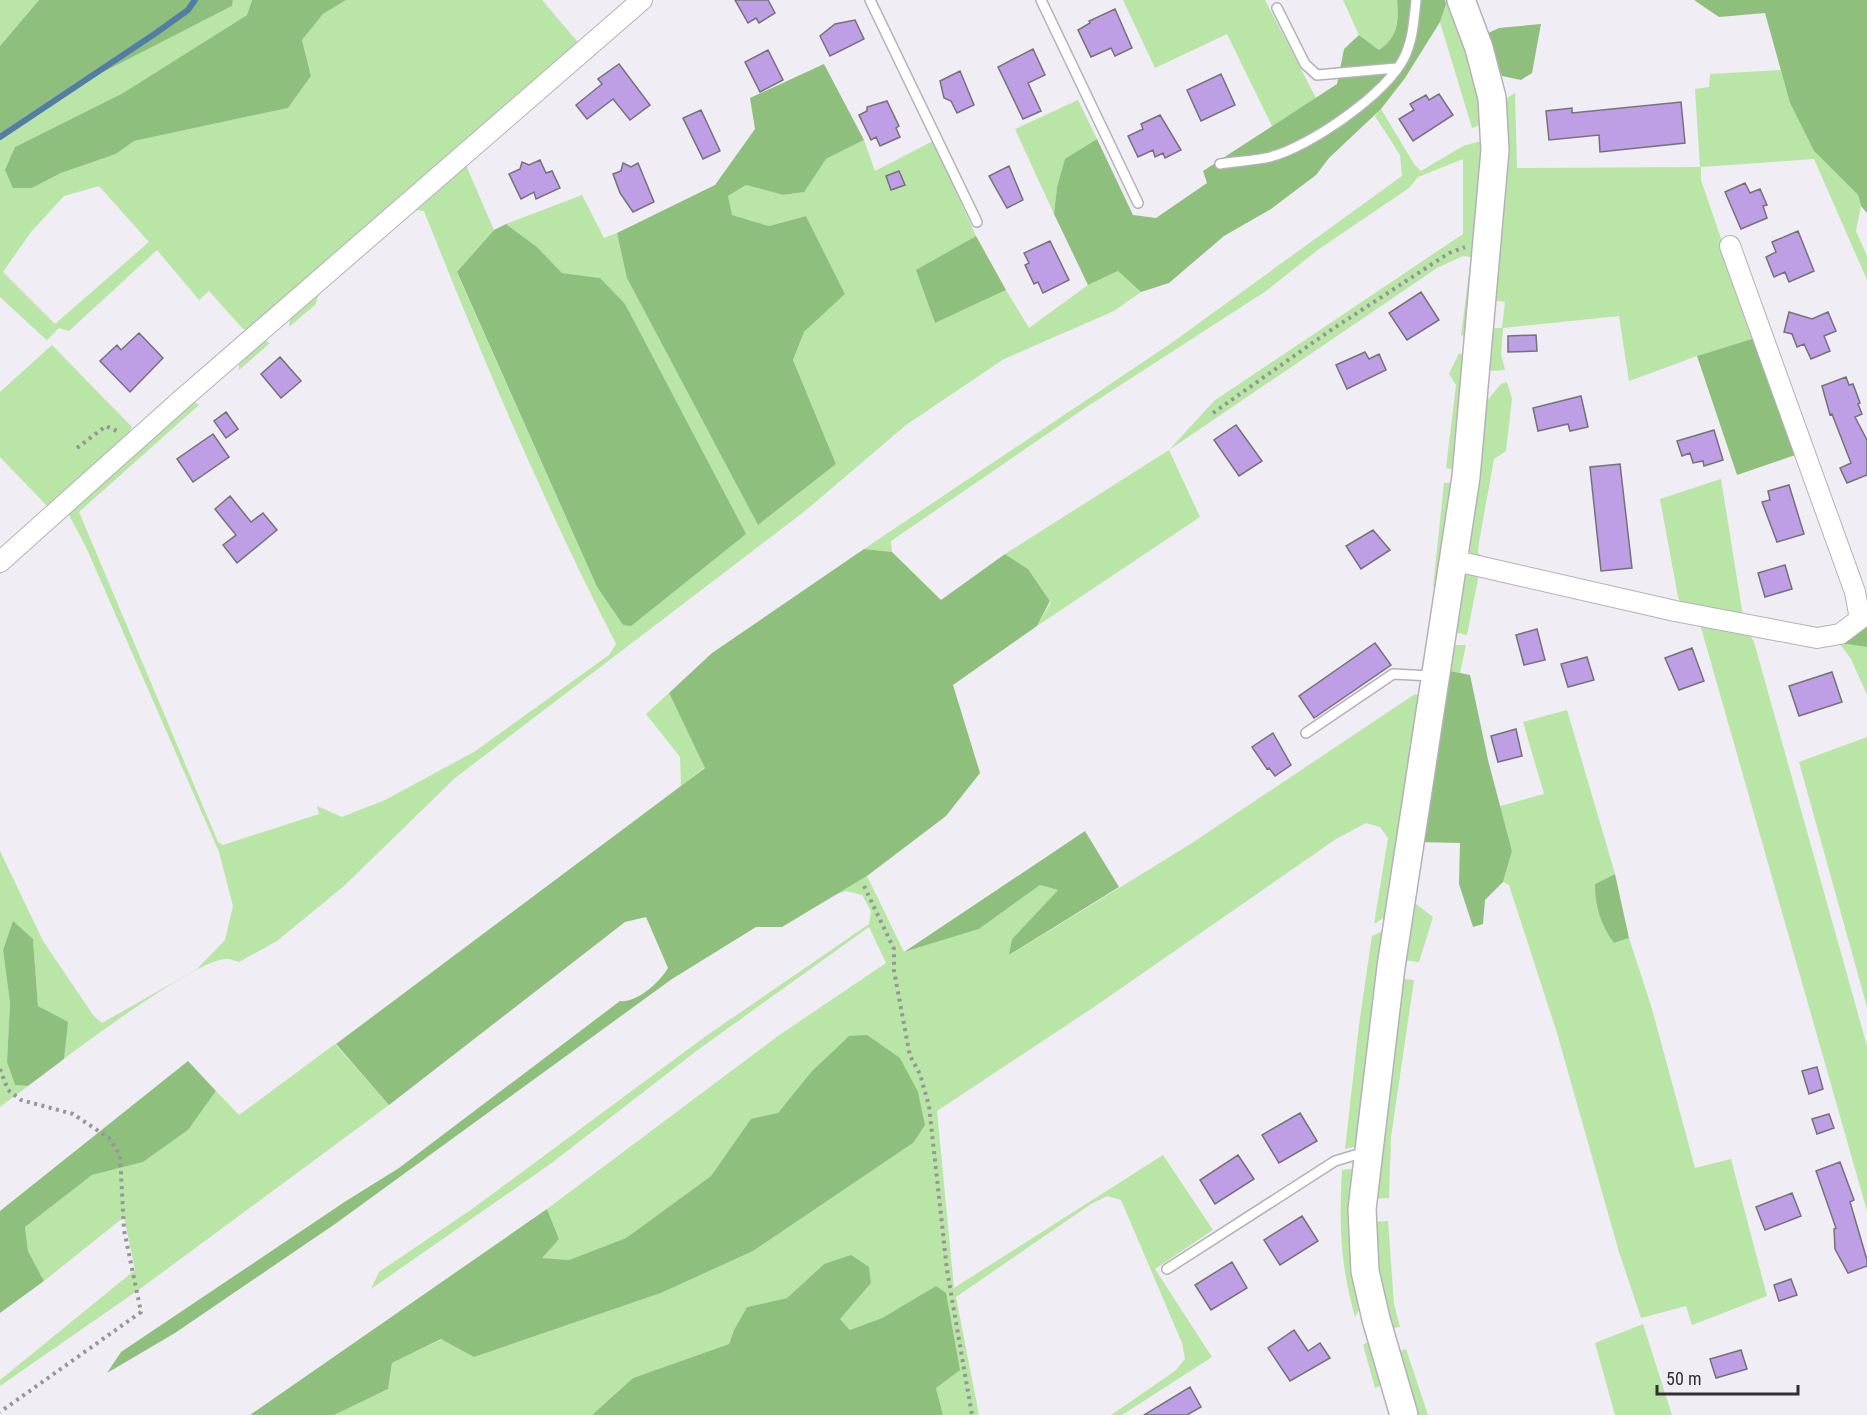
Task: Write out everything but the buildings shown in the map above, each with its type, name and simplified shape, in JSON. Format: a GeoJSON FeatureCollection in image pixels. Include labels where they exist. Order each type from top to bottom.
{"type":"FeatureCollection","features":[{"type":"Feature","properties":{"kind":"street"},"geometry":{"type":"LineString","coordinates":[[0,562],[642,0]]}},
{"type":"Feature","properties":{"kind":"street"},"geometry":{"type":"LineString","coordinates":[[1404,1415],[1376,1319],[1365,1271],[1362,1209],[1390,967],[1466,477],[1495,150],[1492,98],[1479,48],[1461,0]]}},
{"type":"Feature","properties":{"kind":"street"},"geometry":{"type":"LineString","coordinates":[[1452,560],[1675,611],[1818,638],[1840,634],[1863,619],[1730,246]]}},
{"type":"Feature","properties":{"kind":"lane"},"geometry":{"type":"LineString","coordinates":[[870,0],[977,222]]}},
{"type":"Feature","properties":{"kind":"lane"},"geometry":{"type":"LineString","coordinates":[[1041,0],[1138,204]]}},
{"type":"Feature","properties":{"kind":"lane"},"geometry":{"type":"LineString","coordinates":[[1220,164],[1269,157],[1307,143],[1345,117],[1385,83],[1404,59],[1411,40],[1416,0]]}},
{"type":"Feature","properties":{"kind":"lane"},"geometry":{"type":"LineString","coordinates":[[1277,8],[1305,64],[1317,75],[1396,68]]}},
{"type":"Feature","properties":{"kind":"lane"},"geometry":{"type":"LineString","coordinates":[[1306,733],[1393,674],[1434,676]]}},
{"type":"Feature","properties":{"kind":"lane"},"geometry":{"type":"LineString","coordinates":[[1167,1269],[1335,1161],[1367,1152]]}},
{"type":"Feature","properties":{"kind":"path"},"geometry":{"type":"LineString","coordinates":[[1213,413],[1328,332],[1449,253],[1464,247],[1486,248]]}},
{"type":"Feature","properties":{"kind":"path"},"geometry":{"type":"LineString","coordinates":[[78,448],[106,426],[118,431],[133,444]]}},
{"type":"Feature","properties":{"kind":"path"},"geometry":{"type":"LineString","coordinates":[[864,886],[894,949],[894,970],[910,1056],[920,1074],[929,1106],[947,1270],[972,1415]]}},
{"type":"Feature","properties":{"kind":"path"},"geometry":{"type":"LineString","coordinates":[[0,1069],[8,1090],[21,1101],[73,1114],[109,1138],[120,1155],[124,1230],[141,1312],[0,1412]]}},
{"type":"Feature","properties":{"kind":"green space"},"geometry":{"type":"Polygon","coordinates":[[[0,0],[39,0],[0,46],[0,0]]]}},
{"type":"Feature","properties":{"kind":"green space"},"geometry":{"type":"Polygon","coordinates":[[[39,0],[233,0],[232,6],[70,89],[0,134],[0,46],[39,0]]]}},
{"type":"Feature","properties":{"kind":"green space"},"geometry":{"type":"Polygon","coordinates":[[[233,0],[252,0],[247,15],[123,93],[15,147],[32,188],[61,173],[116,154],[134,141],[288,108],[311,76],[302,40],[323,14],[346,0],[542,0],[582,47],[254,329],[243,329],[209,291],[199,300],[157,250],[69,331],[59,328],[47,340],[51,344],[0,297],[0,134],[70,89],[232,6],[233,0]],[[99,186],[64,196],[31,232],[3,272],[55,324],[149,242],[99,186]]]}},
{"type":"Feature","properties":{"kind":"green space"},"geometry":{"type":"Polygon","coordinates":[[[252,0],[346,0],[323,14],[302,40],[311,76],[288,108],[134,141],[116,154],[61,173],[32,188],[13,188],[5,170],[15,147],[123,93],[247,15],[252,0]]]}},
{"type":"Feature","properties":{"kind":"green space"},"geometry":{"type":"Polygon","coordinates":[[[1123,0],[1265,0],[1316,98],[1272,126],[1227,34],[1155,68],[1123,0]]]}},
{"type":"Feature","properties":{"kind":"green space"},"geometry":{"type":"Polygon","coordinates":[[[1343,0],[1397,0],[1396,28],[1390,40],[1379,50],[1359,35],[1343,0]]]}},
{"type":"Feature","properties":{"kind":"green space"},"geometry":{"type":"Polygon","coordinates":[[[1397,0],[1445,0],[1446,4],[1440,22],[1405,78],[1381,109],[1329,158],[1316,175],[1271,209],[1224,236],[1169,283],[1141,292],[1118,271],[1088,285],[1054,214],[1057,187],[1065,159],[1097,139],[1133,215],[1156,218],[1207,183],[1203,171],[1337,84],[1344,49],[1359,35],[1379,50],[1385,45],[1396,28],[1397,0]]]}},
{"type":"Feature","properties":{"kind":"green space"},"geometry":{"type":"Polygon","coordinates":[[[1445,0],[1448,0],[1481,88],[1481,125],[1472,128],[1440,22],[1446,4],[1445,0]]]}},
{"type":"Feature","properties":{"kind":"green space"},"geometry":{"type":"Polygon","coordinates":[[[1694,0],[1867,0],[1867,213],[1861,206],[1858,195],[1814,151],[1790,103],[1765,13],[1719,17],[1694,0]]]}},
{"type":"Feature","properties":{"kind":"green space"},"geometry":{"type":"Polygon","coordinates":[[[1541,24],[1532,73],[1521,80],[1502,76],[1486,34],[1499,28],[1541,24]]]}},
{"type":"Feature","properties":{"kind":"green space"},"geometry":{"type":"Polygon","coordinates":[[[824,64],[864,140],[826,159],[804,192],[783,195],[746,185],[728,196],[732,215],[769,226],[806,216],[845,294],[804,332],[793,360],[836,464],[758,525],[627,278],[617,233],[715,185],[755,129],[750,98],[824,64]]]}},
{"type":"Feature","properties":{"kind":"green space"},"geometry":{"type":"Polygon","coordinates":[[[1781,70],[1790,103],[1814,151],[1858,195],[1861,206],[1856,231],[1867,256],[1867,280],[1814,159],[1701,167],[1701,180],[1755,338],[1629,381],[1619,316],[1503,328],[1501,354],[1505,370],[1491,371],[1488,367],[1491,328],[1502,328],[1505,302],[1491,300],[1504,100],[1515,93],[1517,168],[1700,167],[1695,89],[1709,87],[1710,74],[1781,70]]]}},
{"type":"Feature","properties":{"kind":"green space"},"geometry":{"type":"Polygon","coordinates":[[[1078,100],[1097,139],[1065,160],[1057,187],[1054,214],[1015,129],[1078,100]]]}},
{"type":"Feature","properties":{"kind":"green space"},"geometry":{"type":"Polygon","coordinates":[[[1381,109],[1414,164],[1421,171],[1463,146],[1484,140],[1467,333],[1461,336],[1471,257],[1463,256],[1437,268],[1169,450],[1214,401],[1463,234],[1463,159],[1418,177],[1409,188],[1319,249],[1266,291],[1085,408],[891,541],[892,552],[864,549],[1170,344],[1402,176],[1400,155],[1375,116],[1381,109]]]}},
{"type":"Feature","properties":{"kind":"green space"},"geometry":{"type":"Polygon","coordinates":[[[864,140],[875,171],[933,141],[976,236],[917,270],[935,323],[1006,290],[1029,328],[1088,285],[1118,271],[1141,292],[1114,311],[1004,359],[906,425],[805,511],[455,778],[344,886],[277,941],[239,962],[225,959],[192,972],[144,1002],[64,1059],[67,1023],[38,1006],[33,939],[13,922],[3,950],[10,1003],[7,1062],[15,1085],[28,1086],[0,1107],[0,851],[43,941],[93,1015],[102,1023],[197,969],[225,940],[233,906],[219,852],[86,547],[69,515],[0,574],[0,569],[191,400],[199,405],[79,512],[218,842],[223,845],[319,814],[317,806],[342,817],[385,800],[474,752],[609,655],[616,644],[515,430],[424,211],[415,210],[320,292],[315,305],[289,327],[290,317],[465,163],[494,230],[457,273],[597,587],[623,625],[600,278],[562,273],[537,247],[506,224],[582,195],[604,238],[617,233],[628,278],[758,525],[836,464],[793,360],[804,332],[845,294],[806,216],[769,226],[731,215],[728,196],[746,185],[783,195],[803,192],[826,159],[864,140]]]}},
{"type":"Feature","properties":{"kind":"green space"},"geometry":{"type":"Polygon","coordinates":[[[506,224],[537,247],[562,273],[600,278],[625,304],[746,534],[631,626],[623,625],[597,587],[457,272],[494,230],[506,224]]]}},
{"type":"Feature","properties":{"kind":"green space"},"geometry":{"type":"Polygon","coordinates":[[[976,236],[1006,290],[935,323],[916,270],[976,236]]]}},
{"type":"Feature","properties":{"kind":"green space"},"geometry":{"type":"Polygon","coordinates":[[[1755,338],[1798,454],[1737,475],[1697,356],[1755,338]]]}},
{"type":"Feature","properties":{"kind":"green space"},"geometry":{"type":"Polygon","coordinates":[[[262,339],[270,343],[239,370],[239,360],[262,339]]]}},
{"type":"Feature","properties":{"kind":"green space"},"geometry":{"type":"Polygon","coordinates":[[[52,345],[132,427],[119,448],[49,508],[0,457],[0,392],[52,345]]]}},
{"type":"Feature","properties":{"kind":"green space"},"geometry":{"type":"Polygon","coordinates":[[[1459,353],[1469,358],[1460,464],[1452,469],[1446,468],[1456,385],[1449,374],[1459,353]]]}},
{"type":"Feature","properties":{"kind":"green space"},"geometry":{"type":"Polygon","coordinates":[[[1507,382],[1512,399],[1506,451],[1494,459],[1479,542],[1478,553],[1489,561],[1474,557],[1470,552],[1485,403],[1501,384],[1507,382]]]}},
{"type":"Feature","properties":{"kind":"green space"},"geometry":{"type":"Polygon","coordinates":[[[1169,450],[1200,517],[1037,626],[1051,602],[1028,569],[1005,554],[1169,450]]]}},
{"type":"Feature","properties":{"kind":"green space"},"geometry":{"type":"Polygon","coordinates":[[[1721,479],[1743,616],[1682,605],[1678,597],[1660,499],[1721,479]]]}},
{"type":"Feature","properties":{"kind":"green space"},"geometry":{"type":"Polygon","coordinates":[[[1444,483],[1458,483],[1439,582],[1433,587],[1444,483]]]}},
{"type":"Feature","properties":{"kind":"green space"},"geometry":{"type":"Polygon","coordinates":[[[864,549],[892,552],[941,600],[1005,554],[1028,569],[1050,601],[1037,626],[953,685],[980,773],[946,816],[867,876],[782,927],[756,927],[672,979],[335,1224],[175,1333],[107,1373],[121,1352],[399,1168],[620,1001],[634,999],[660,979],[668,968],[646,917],[625,922],[389,1105],[336,1044],[705,768],[669,693],[712,653],[864,549]]]}},
{"type":"Feature","properties":{"kind":"green space"},"geometry":{"type":"Polygon","coordinates":[[[1467,572],[1479,574],[1467,635],[1454,632],[1461,576],[1467,572]]]}},
{"type":"Feature","properties":{"kind":"green space"},"geometry":{"type":"Polygon","coordinates":[[[1700,624],[1748,632],[1754,642],[1867,1046],[1867,1211],[1700,624]]]}},
{"type":"Feature","properties":{"kind":"green space"},"geometry":{"type":"Polygon","coordinates":[[[1867,625],[1867,647],[1839,643],[1867,625]]]}},
{"type":"Feature","properties":{"kind":"green space"},"geometry":{"type":"Polygon","coordinates":[[[1839,643],[1867,647],[1867,695],[1851,659],[1839,643]]]}},
{"type":"Feature","properties":{"kind":"green space"},"geometry":{"type":"Polygon","coordinates":[[[1466,645],[1460,673],[1445,670],[1451,646],[1466,645]]]}},
{"type":"Feature","properties":{"kind":"green space"},"geometry":{"type":"Polygon","coordinates":[[[1445,670],[1470,675],[1488,760],[1512,851],[1503,882],[1485,900],[1483,924],[1473,927],[1459,884],[1460,843],[1418,842],[1445,670]]]}},
{"type":"Feature","properties":{"kind":"green space"},"geometry":{"type":"Polygon","coordinates":[[[669,693],[705,767],[681,786],[680,757],[646,714],[669,693]]]}},
{"type":"Feature","properties":{"kind":"green space"},"geometry":{"type":"Polygon","coordinates":[[[1415,694],[1421,697],[1387,916],[1374,924],[1388,838],[1380,827],[1366,823],[1336,839],[1094,1007],[937,1111],[954,1288],[1163,1155],[1213,1230],[1155,1269],[1212,1357],[1122,1415],[1111,1415],[1175,1371],[1185,1359],[1182,1343],[1121,1200],[1107,1196],[1091,1204],[956,1297],[979,1415],[943,1415],[936,1388],[936,1286],[882,1318],[851,1330],[839,1319],[824,1264],[787,1298],[747,1307],[729,1344],[633,1378],[592,1415],[334,1415],[388,1389],[392,1363],[442,1339],[474,1357],[661,1293],[753,1251],[913,1143],[849,1036],[812,1071],[778,1114],[751,1120],[711,1176],[626,1238],[569,1260],[541,1258],[559,1239],[547,1209],[778,1036],[886,963],[869,927],[699,1049],[553,1162],[371,1289],[379,1272],[472,1209],[706,1036],[869,924],[871,911],[862,895],[846,891],[837,894],[867,876],[904,952],[979,929],[1040,885],[1058,890],[1012,939],[1010,955],[1189,845],[1415,694]]]}},
{"type":"Feature","properties":{"kind":"green space"},"geometry":{"type":"Polygon","coordinates":[[[1567,710],[1615,874],[1595,884],[1614,943],[1629,938],[1652,1009],[1695,1168],[1731,1159],[1767,1296],[1692,1325],[1686,1306],[1641,1318],[1619,1252],[1557,1033],[1509,885],[1503,882],[1512,851],[1500,806],[1544,794],[1523,722],[1567,710]]]}},
{"type":"Feature","properties":{"kind":"green space"},"geometry":{"type":"Polygon","coordinates":[[[1867,737],[1867,1007],[1799,762],[1867,737]]]}},
{"type":"Feature","properties":{"kind":"green space"},"geometry":{"type":"Polygon","coordinates":[[[1085,831],[1119,887],[1009,955],[1012,939],[1058,890],[1040,885],[979,929],[904,952],[1085,831]]]}},
{"type":"Feature","properties":{"kind":"green space"},"geometry":{"type":"Polygon","coordinates":[[[1615,874],[1629,938],[1614,943],[1600,915],[1595,884],[1615,874]]]}},
{"type":"Feature","properties":{"kind":"green space"},"geometry":{"type":"Polygon","coordinates":[[[1408,901],[1415,903],[1433,917],[1419,962],[1401,960],[1408,901]]]}},
{"type":"Feature","properties":{"kind":"green space"},"geometry":{"type":"Polygon","coordinates":[[[13,921],[33,939],[38,1006],[68,1022],[64,1059],[28,1086],[15,1085],[7,1062],[10,1003],[3,950],[13,921]]]}},
{"type":"Feature","properties":{"kind":"green space"},"geometry":{"type":"Polygon","coordinates":[[[1387,929],[1358,1146],[1345,1149],[1372,936],[1387,929]]]}},
{"type":"Feature","properties":{"kind":"green space"},"geometry":{"type":"Polygon","coordinates":[[[1398,978],[1414,980],[1391,1137],[1389,1198],[1373,1199],[1398,978]]]}},
{"type":"Feature","properties":{"kind":"green space"},"geometry":{"type":"Polygon","coordinates":[[[867,1035],[900,1058],[918,1092],[925,1125],[913,1143],[753,1251],[661,1293],[474,1357],[441,1339],[392,1363],[388,1389],[334,1415],[250,1415],[547,1209],[559,1239],[542,1258],[569,1260],[626,1238],[711,1176],[751,1119],[778,1113],[812,1071],[849,1036],[867,1035]]]}},
{"type":"Feature","properties":{"kind":"green space"},"geometry":{"type":"Polygon","coordinates":[[[335,1044],[389,1105],[144,1286],[0,1386],[0,1380],[135,1270],[124,1217],[44,1281],[28,1251],[25,1227],[92,1175],[143,1162],[188,1130],[216,1091],[239,1115],[335,1044]]]}},
{"type":"Feature","properties":{"kind":"green space"},"geometry":{"type":"Polygon","coordinates":[[[188,1061],[216,1091],[188,1130],[143,1162],[92,1175],[25,1227],[28,1251],[44,1281],[0,1313],[0,1211],[188,1061]]]}},
{"type":"Feature","properties":{"kind":"green space"},"geometry":{"type":"Polygon","coordinates":[[[1351,1169],[1354,1173],[1362,1304],[1355,1317],[1346,1279],[1341,1227],[1342,1170],[1351,1169]]]}},
{"type":"Feature","properties":{"kind":"green space"},"geometry":{"type":"Polygon","coordinates":[[[1388,1221],[1394,1304],[1400,1327],[1388,1329],[1382,1307],[1372,1222],[1388,1221]]]}},
{"type":"Feature","properties":{"kind":"green space"},"geometry":{"type":"Polygon","coordinates":[[[851,1255],[869,1267],[871,1283],[840,1319],[850,1330],[882,1318],[936,1286],[946,1293],[960,1370],[936,1388],[943,1415],[592,1415],[633,1378],[729,1344],[747,1307],[787,1298],[824,1264],[851,1255]]]}},
{"type":"Feature","properties":{"kind":"green space"},"geometry":{"type":"Polygon","coordinates":[[[1643,1324],[1672,1415],[1615,1415],[1595,1343],[1643,1324]]]}},
{"type":"Feature","properties":{"kind":"green space"},"geometry":{"type":"Polygon","coordinates":[[[1369,1341],[1381,1380],[1380,1386],[1375,1388],[1363,1345],[1369,1341]]]}},
{"type":"Feature","properties":{"kind":"green space"},"geometry":{"type":"Polygon","coordinates":[[[1406,1349],[1428,1415],[1412,1415],[1394,1353],[1406,1349]]]}},
{"type":"Feature","properties":{"kind":"waterway"},"geometry":{"type":"LineString","coordinates":[[0,137],[156,33],[188,10],[195,0]]}}]}
